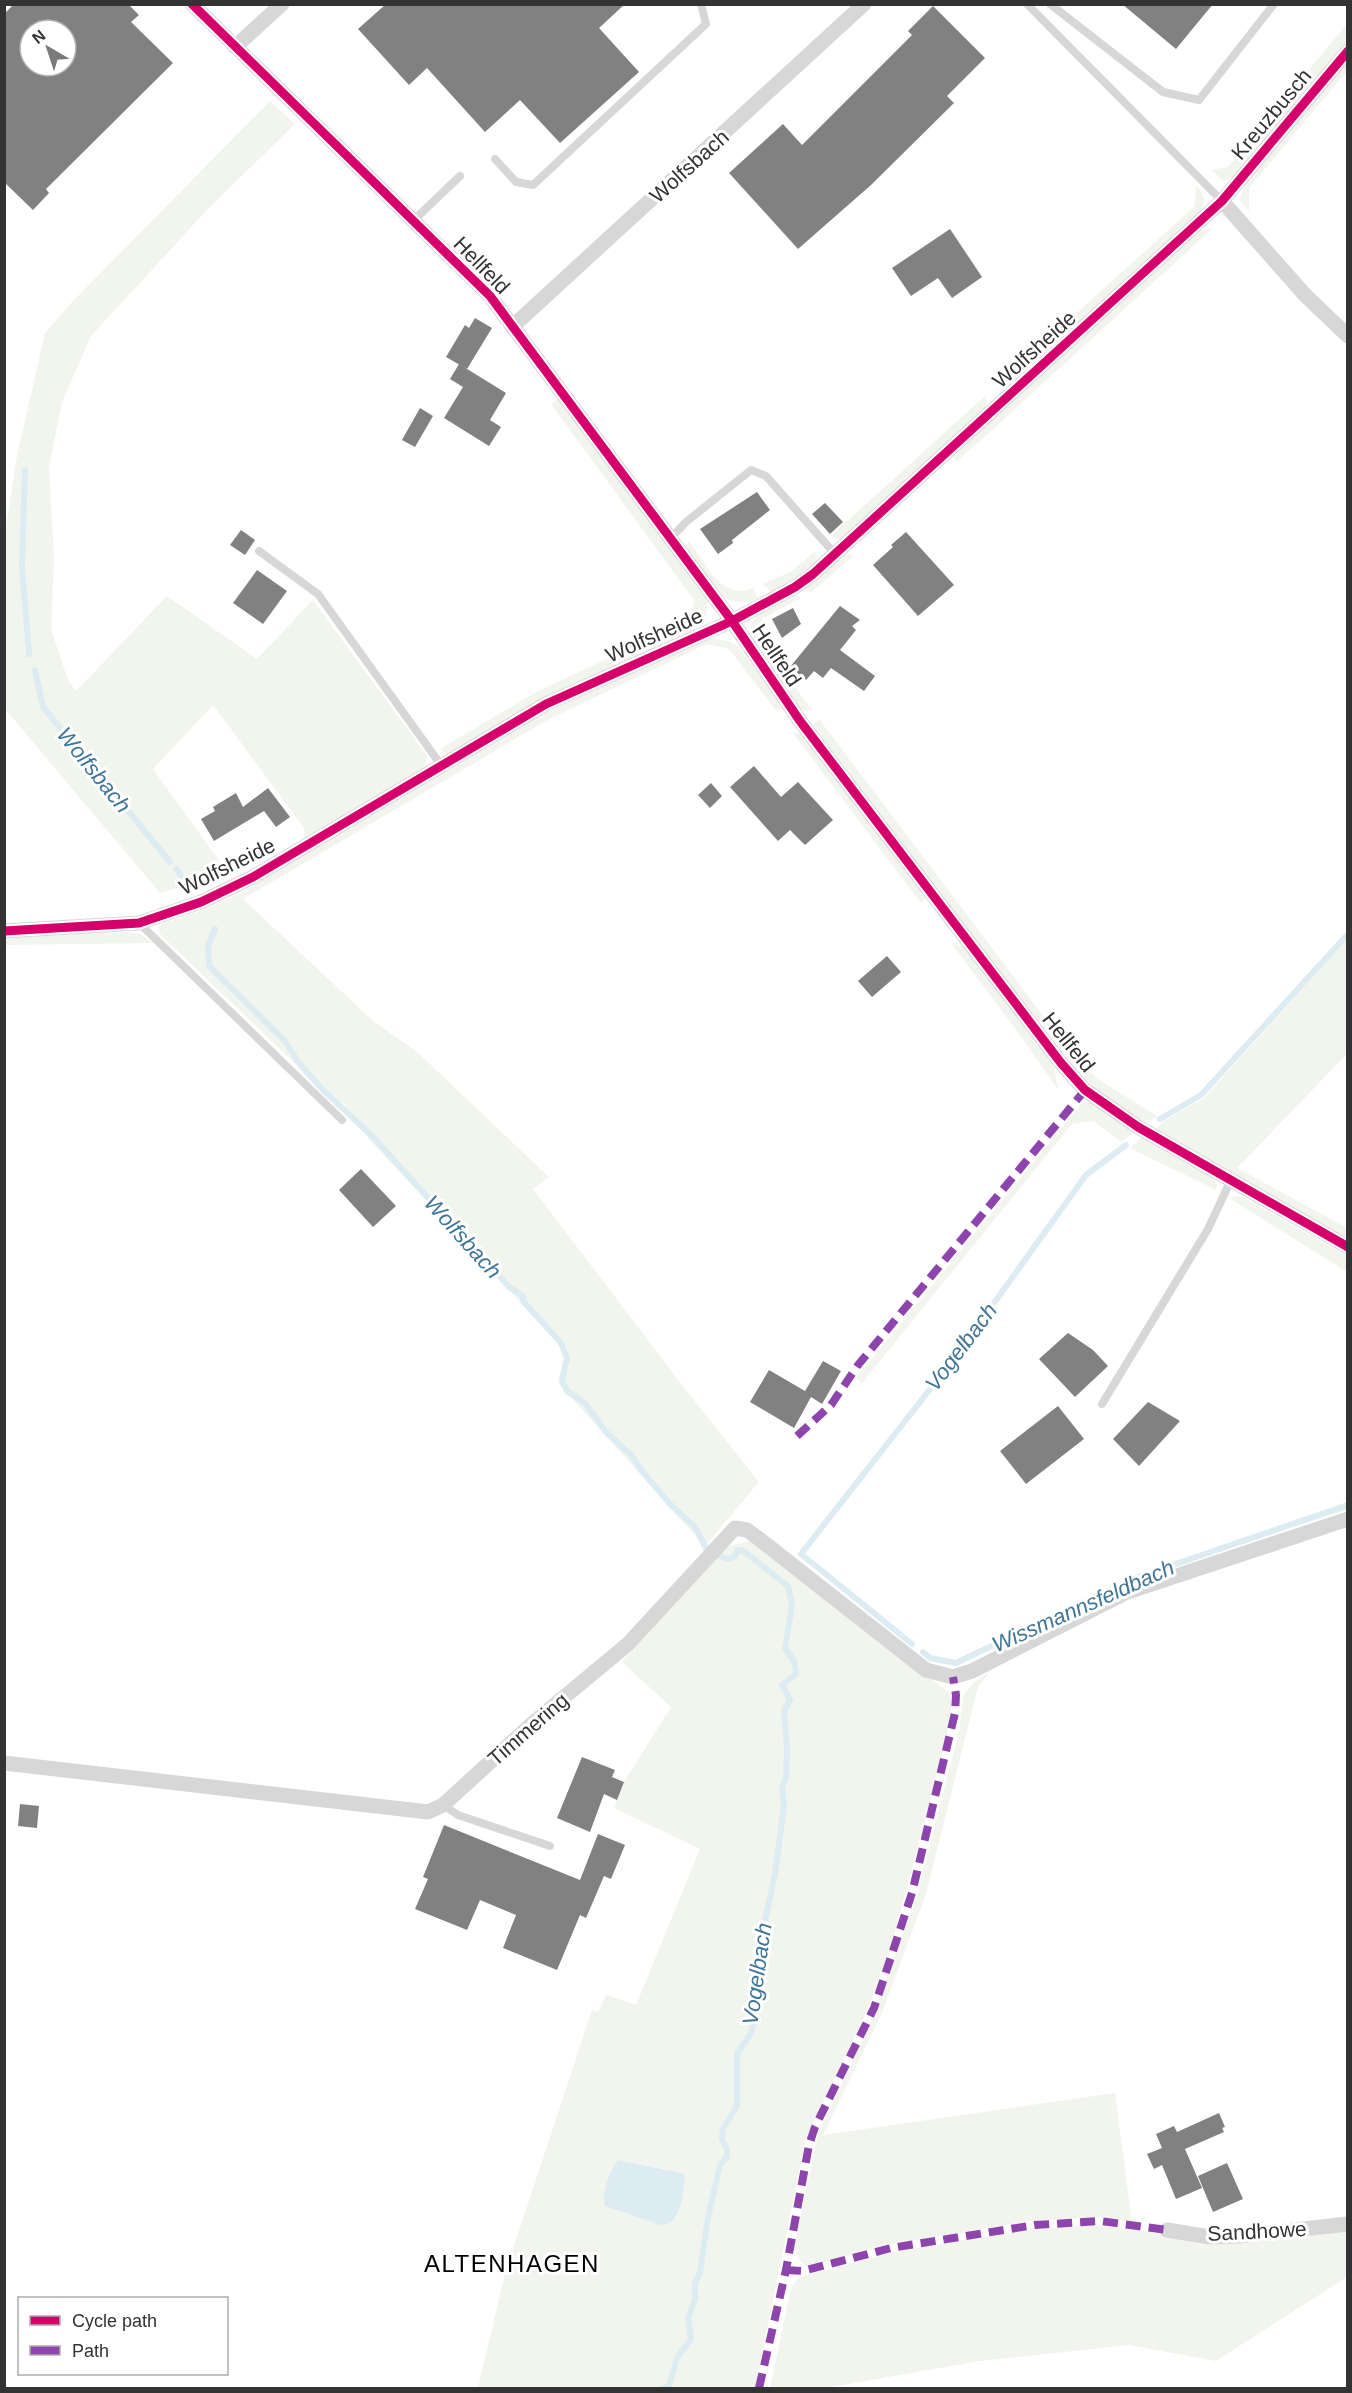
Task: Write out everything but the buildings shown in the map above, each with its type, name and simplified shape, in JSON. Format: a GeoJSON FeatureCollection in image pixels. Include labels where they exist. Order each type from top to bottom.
{"type":"FeatureCollection","features":[{"type":"Feature","properties":{"kind":"street","name":"Hellfeld"},"geometry":{"type":"LineString","coordinates":[[192,4],[490,296],[732,621],[800,721],[1061,1064],[1085,1090],[1138,1127],[1230,1182],[1347,1247]]}},
{"type":"Feature","properties":{"kind":"street"},"geometry":{"type":"LineString","coordinates":[[235,47],[282,4]]}},
{"type":"Feature","properties":{"kind":"street","name":"Wolfsbach"},"geometry":{"type":"LineString","coordinates":[[512,327],[864,4]]}},
{"type":"Feature","properties":{"kind":"street","name":"Kreuzbusch"},"geometry":{"type":"LineString","coordinates":[[1222,201],[1347,51]]}},
{"type":"Feature","properties":{"kind":"street"},"geometry":{"type":"LineString","coordinates":[[1222,201],[1305,295],[1347,336]]}},
{"type":"Feature","properties":{"kind":"street","name":"Wolfsheide"},"geometry":{"type":"LineString","coordinates":[[4,931],[139,923],[201,902],[254,877],[546,704],[732,621],[795,587],[836,554],[1222,201]]}},
{"type":"Feature","properties":{"kind":"street","name":"Timmering"},"geometry":{"type":"LineString","coordinates":[[443,1805],[533,1723],[628,1644],[735,1528],[747,1530],[758,1538],[926,1670],[953,1677],[972,1671],[1125,1593],[1347,1519]]}},
{"type":"Feature","properties":{"kind":"street"},"geometry":{"type":"LineString","coordinates":[[4,1763],[429,1812],[443,1805]]}},
{"type":"Feature","properties":{"kind":"street","name":"Sandhowe"},"geometry":{"type":"LineString","coordinates":[[1167,2230],[1210,2237],[1347,2224]]}},
{"type":"Feature","properties":{"kind":"lane"},"geometry":{"type":"LineString","coordinates":[[495,159],[516,182],[533,185],[706,24],[701,4]]}},
{"type":"Feature","properties":{"kind":"lane"},"geometry":{"type":"LineString","coordinates":[[1027,4],[1222,201]]}},
{"type":"Feature","properties":{"kind":"lane"},"geometry":{"type":"LineString","coordinates":[[1050,4],[1162,92],[1199,100],[1274,4]]}},
{"type":"Feature","properties":{"kind":"lane"},"geometry":{"type":"LineString","coordinates":[[413,221],[460,176]]}},
{"type":"Feature","properties":{"kind":"lane"},"geometry":{"type":"LineString","coordinates":[[670,539],[686,522],[751,470],[766,476],[836,554]]}},
{"type":"Feature","properties":{"kind":"lane"},"geometry":{"type":"LineString","coordinates":[[259,551],[318,594],[441,765]]}},
{"type":"Feature","properties":{"kind":"lane"},"geometry":{"type":"LineString","coordinates":[[139,923],[342,1120]]}},
{"type":"Feature","properties":{"kind":"lane"},"geometry":{"type":"LineString","coordinates":[[1102,1404],[1209,1229],[1230,1182]]}},
{"type":"Feature","properties":{"kind":"lane"},"geometry":{"type":"LineString","coordinates":[[443,1805],[458,1815],[550,1846]]}},
{"type":"Feature","properties":{"kind":"shaded area"},"geometry":{"type":"Polygon","coordinates":[[[1347,24],[1347,41],[1235,176],[1223,181],[1211,170],[1228,167],[1347,24]]]}},
{"type":"Feature","properties":{"kind":"shaded area"},"geometry":{"type":"Polygon","coordinates":[[[1347,61],[1347,71],[1249,188],[1249,211],[1240,200],[1245,183],[1347,61]]]}},
{"type":"Feature","properties":{"kind":"shaded area"},"geometry":{"type":"Polygon","coordinates":[[[270,101],[295,124],[206,211],[91,336],[62,402],[49,467],[54,559],[51,629],[68,680],[76,691],[167,596],[257,659],[313,600],[427,756],[425,768],[304,839],[304,828],[213,705],[153,769],[228,873],[160,893],[5,709],[5,533],[17,456],[45,333],[71,303],[270,101]]]}},
{"type":"Feature","properties":{"kind":"shaded area"},"geometry":{"type":"Polygon","coordinates":[[[1196,185],[1204,198],[1200,211],[1005,389],[997,385],[1195,206],[1196,185]]]}},
{"type":"Feature","properties":{"kind":"shaded area"},"geometry":{"type":"Polygon","coordinates":[[[1213,228],[980,441],[957,461],[952,456],[1188,238],[1201,230],[1213,228]]]}},
{"type":"Feature","properties":{"kind":"shaded area"},"geometry":{"type":"Polygon","coordinates":[[[985,396],[987,402],[985,409],[841,541],[832,535],[985,396]]]}},
{"type":"Feature","properties":{"kind":"shaded area"},"geometry":{"type":"Polygon","coordinates":[[[559,398],[708,601],[705,620],[695,629],[544,699],[446,755],[440,749],[536,692],[690,620],[694,600],[551,404],[559,398]]]}},
{"type":"Feature","properties":{"kind":"shaded area"},"geometry":{"type":"Polygon","coordinates":[[[689,541],[708,569],[723,585],[732,590],[742,591],[753,588],[758,598],[745,602],[734,601],[714,589],[685,548],[689,541]]]}},
{"type":"Feature","properties":{"kind":"shaded area"},"geometry":{"type":"Polygon","coordinates":[[[815,551],[817,561],[794,579],[771,592],[763,584],[792,571],[815,551]]]}},
{"type":"Feature","properties":{"kind":"shaded area"},"geometry":{"type":"Polygon","coordinates":[[[847,553],[853,556],[810,593],[805,588],[847,553]]]}},
{"type":"Feature","properties":{"kind":"shaded area"},"geometry":{"type":"Polygon","coordinates":[[[794,594],[800,598],[762,619],[757,636],[812,710],[801,710],[750,638],[751,624],[757,615],[794,594]]]}},
{"type":"Feature","properties":{"kind":"shaded area"},"geometry":{"type":"Polygon","coordinates":[[[709,637],[730,642],[739,647],[779,702],[781,708],[777,712],[729,649],[707,644],[549,719],[243,899],[372,1020],[417,1052],[549,1177],[533,1189],[759,1482],[705,1546],[558,1383],[566,1351],[368,1138],[345,1105],[304,1072],[168,942],[160,934],[158,927],[241,893],[548,712],[709,637]]]}},
{"type":"Feature","properties":{"kind":"shaded area"},"geometry":{"type":"Polygon","coordinates":[[[819,719],[1044,1017],[1096,1078],[1157,1116],[1146,1123],[1097,1090],[1079,1072],[1016,993],[813,725],[819,719]]]}},
{"type":"Feature","properties":{"kind":"shaded area"},"geometry":{"type":"Polygon","coordinates":[[[793,733],[800,733],[926,898],[921,903],[793,733]]]}},
{"type":"Feature","properties":{"kind":"shaded area"},"geometry":{"type":"Polygon","coordinates":[[[127,932],[140,934],[153,943],[5,945],[4,938],[127,932]]]}},
{"type":"Feature","properties":{"kind":"shaded area"},"geometry":{"type":"Polygon","coordinates":[[[1347,939],[1347,1054],[1237,1168],[1347,1228],[1347,1239],[1155,1130],[1164,1121],[1204,1098],[1347,939]]]}},
{"type":"Feature","properties":{"kind":"shaded area"},"geometry":{"type":"Polygon","coordinates":[[[951,943],[963,946],[1053,1065],[1059,1091],[1020,1035],[951,943]]]}},
{"type":"Feature","properties":{"kind":"shaded area"},"geometry":{"type":"Polygon","coordinates":[[[1083,1102],[1093,1103],[1134,1132],[1122,1142],[1093,1121],[1072,1124],[862,1383],[856,1378],[1083,1102]]]}},
{"type":"Feature","properties":{"kind":"shaded area"},"geometry":{"type":"Polygon","coordinates":[[[1143,1137],[1212,1177],[1217,1184],[1216,1190],[1130,1148],[1143,1137]]]}},
{"type":"Feature","properties":{"kind":"shaded area"},"geometry":{"type":"Polygon","coordinates":[[[1234,1196],[1245,1198],[1347,1256],[1347,1272],[1229,1198],[1234,1196]]]}},
{"type":"Feature","properties":{"kind":"shaded area"},"geometry":{"type":"Polygon","coordinates":[[[1347,1502],[1347,1510],[1131,1578],[1323,1511],[1347,1502]]]}},
{"type":"Feature","properties":{"kind":"shaded area"},"geometry":{"type":"Polygon","coordinates":[[[751,1541],[951,1694],[951,1716],[891,1946],[867,2011],[806,2138],[755,2388],[478,2388],[506,2270],[592,2010],[598,2012],[606,1995],[636,2005],[700,1849],[614,1808],[624,1782],[671,1707],[622,1662],[727,1546],[751,1541]],[[618,2160],[608,2181],[604,2204],[675,2219],[679,2213],[685,2176],[669,2170],[618,2160]]]}},
{"type":"Feature","properties":{"kind":"shaded area"},"geometry":{"type":"Polygon","coordinates":[[[991,1670],[978,1687],[926,1894],[881,2015],[823,2135],[1115,2093],[1132,2222],[1098,2217],[1029,2221],[887,2245],[807,2267],[798,2258],[794,2248],[818,2134],[869,2026],[917,1896],[959,1731],[963,1695],[991,1670]]]}},
{"type":"Feature","properties":{"kind":"shaded area"},"geometry":{"type":"Polygon","coordinates":[[[618,2160],[682,2173],[685,2176],[680,2206],[674,2219],[661,2225],[605,2206],[604,2195],[607,2182],[618,2160]]]}},
{"type":"Feature","properties":{"kind":"shaded area"},"geometry":{"type":"Polygon","coordinates":[[[1095,2225],[1199,2239],[1347,2227],[1347,2277],[1216,2361],[1129,2345],[980,2361],[825,2388],[770,2388],[791,2288],[800,2277],[892,2252],[1032,2229],[1095,2225]]]}},
{"type":"Feature","properties":{"kind":"waterway","name":"Wolfsbach"},"geometry":{"type":"LineString","coordinates":[[25,470],[22,567],[29,654]]}},
{"type":"Feature","properties":{"kind":"waterway","name":"Wolfsbach"},"geometry":{"type":"LineString","coordinates":[[35,670],[43,707],[170,862]]}},
{"type":"Feature","properties":{"kind":"waterway","name":"Wolfsbach"},"geometry":{"type":"LineString","coordinates":[[176,869],[190,888]]}},
{"type":"Feature","properties":{"kind":"waterway","name":"Wolfsbach"},"geometry":{"type":"LineString","coordinates":[[215,929],[208,946],[209,966],[285,1041],[298,1062],[322,1089],[373,1137],[509,1287],[523,1296],[523,1301],[561,1343],[567,1358],[562,1380],[567,1391],[585,1403],[606,1432],[632,1456],[670,1504],[695,1527],[707,1550]]}},
{"type":"Feature","properties":{"kind":"waterway","name":"Vogelbach"},"geometry":{"type":"LineString","coordinates":[[1160,1119],[1201,1095],[1348,934]]}},
{"type":"Feature","properties":{"kind":"waterway","name":"Vogelbach"},"geometry":{"type":"LineString","coordinates":[[912,1644],[801,1554],[956,1356],[1086,1175],[1126,1145]]}},
{"type":"Feature","properties":{"kind":"waterway","name":"Wissmannsfeldbach"},"geometry":{"type":"LineString","coordinates":[[923,1652],[930,1658],[956,1663],[1132,1579],[1348,1505]]}},
{"type":"Feature","properties":{"kind":"waterway","name":"Vogelbach"},"geometry":{"type":"LineString","coordinates":[[663,2388],[669,2386],[677,2358],[691,2339],[688,2318],[695,2299],[695,2284],[700,2272],[708,2217],[720,2165],[727,2157],[727,2149],[722,2139],[723,2129],[737,2106],[737,2054],[751,2033],[753,2023],[749,2006],[754,1974],[764,1944],[762,1935],[775,1874],[784,1806],[782,1787],[786,1778],[787,1749],[784,1711],[790,1700],[782,1685],[796,1674],[795,1663],[785,1648],[792,1605],[788,1586],[742,1550],[738,1550],[734,1557],[728,1559],[720,1556]]}},
{"type":"Feature","properties":{"kind":"marked path"},"geometry":{"type":"LineString","coordinates":[[797,1436],[831,1405],[858,1365],[1085,1090]]}},
{"type":"Feature","properties":{"kind":"marked path"},"geometry":{"type":"LineString","coordinates":[[759,2388],[786,2270],[809,2145],[815,2127],[874,2008],[912,1893],[955,1713],[956,1695],[953,1677]]}},
{"type":"Feature","properties":{"kind":"marked path"},"geometry":{"type":"LineString","coordinates":[[786,2270],[803,2271],[891,2248],[1035,2225],[1100,2221],[1167,2230]]}},
{"type":"Feature","properties":{"kind":"cycle path"},"geometry":{"type":"LineString","coordinates":[[192,4],[490,296],[732,621],[800,721],[1061,1063],[1085,1090],[1138,1127],[1348,1247]]}},
{"type":"Feature","properties":{"kind":"cycle path"},"geometry":{"type":"LineString","coordinates":[[4,931],[139,923],[201,902],[253,877],[546,704],[732,621],[795,587],[813,574],[1222,201],[1348,51]]}},
{"type":"Feature","properties":{"kind":"district","name":"ALTENHAGEN"},"geometry":{"type":"Point","coordinates":[512,2263]}}]}
